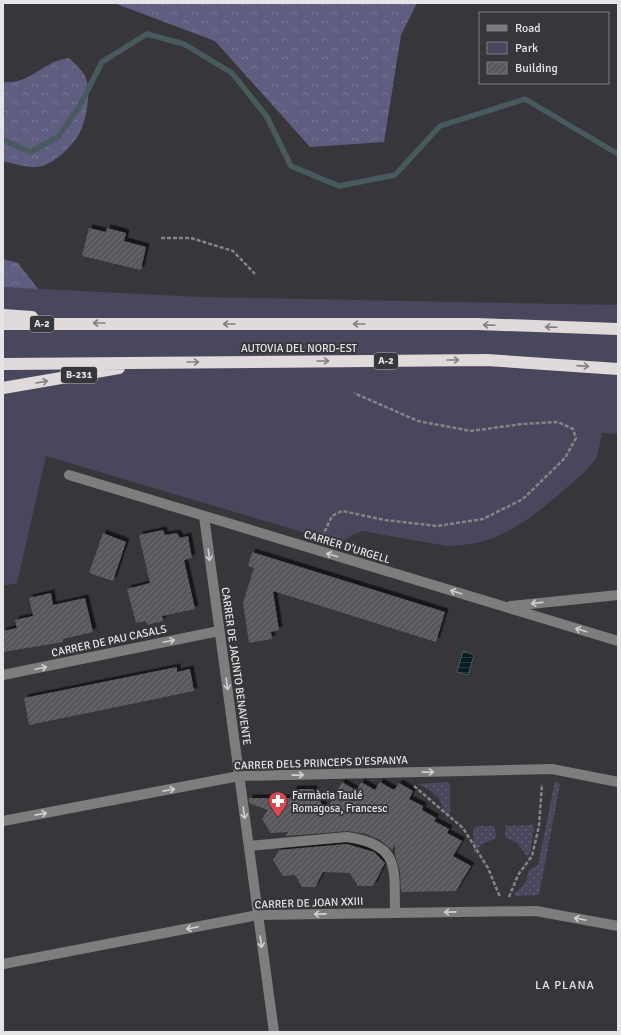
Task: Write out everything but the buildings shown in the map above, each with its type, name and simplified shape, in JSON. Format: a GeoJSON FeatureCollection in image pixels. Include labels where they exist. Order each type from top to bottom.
{"type":"FeatureCollection","features":[{"type":"Feature","properties":{"kind":"highway"},"geometry":{"type":"LineString","coordinates":[[3,315],[81,323]]}},
{"type":"Feature","properties":{"kind":"highway","name":"A-2"},"geometry":{"type":"LineString","coordinates":[[3,324],[477,324],[618,329]]}},
{"type":"Feature","properties":{"kind":"highway","name":"AUTOVIA DEL NORD-EST"},"geometry":{"type":"LineString","coordinates":[[3,364],[488,360],[618,369]]}},
{"type":"Feature","properties":{"kind":"highway","name":"B-231"},"geometry":{"type":"LineString","coordinates":[[3,388],[154,362]]}},
{"type":"Feature","properties":{"kind":"street","name":"CARRER D'URGELL"},"geometry":{"type":"LineString","coordinates":[[69,474],[618,641]]}},
{"type":"Feature","properties":{"kind":"street","name":"CARRER DE JACINTO BENAVENTE"},"geometry":{"type":"LineString","coordinates":[[204,516],[274,1032]]}},
{"type":"Feature","properties":{"kind":"street"},"geometry":{"type":"LineString","coordinates":[[505,606],[618,595]]}},
{"type":"Feature","properties":{"kind":"street","name":"CARRER DE PAU CASALS"},"geometry":{"type":"LineString","coordinates":[[3,676],[219,631]]}},
{"type":"Feature","properties":{"kind":"street","name":"CARRER DELS PRINCEPS D'ESPANYA"},"geometry":{"type":"LineString","coordinates":[[3,821],[239,776],[552,769],[618,782]]}},
{"type":"Feature","properties":{"kind":"street"},"geometry":{"type":"LineString","coordinates":[[249,846],[347,838],[360,839],[383,850],[392,860],[394,873],[395,913]]}},
{"type":"Feature","properties":{"kind":"street","name":"CARRER DE JOAN XXIII"},"geometry":{"type":"LineString","coordinates":[[3,964],[258,915],[536,910],[618,926]]}},
{"type":"Feature","properties":{"kind":"path"},"geometry":{"type":"LineString","coordinates":[[160,238],[191,238],[233,252],[255,274]]}},
{"type":"Feature","properties":{"kind":"path"},"geometry":{"type":"LineString","coordinates":[[316,550],[332,516],[342,511],[385,520],[437,526],[483,519],[523,499],[565,458],[576,438],[573,429],[558,422],[522,424],[471,431],[418,421],[354,393]]}},
{"type":"Feature","properties":{"kind":"path"},"geometry":{"type":"LineString","coordinates":[[504,911],[518,875],[532,856],[539,826],[543,769]]}},
{"type":"Feature","properties":{"kind":"path"},"geometry":{"type":"LineString","coordinates":[[398,773],[463,828],[488,868],[504,911]]}},
{"type":"Feature","properties":{"kind":"green space"},"geometry":{"type":"Polygon","coordinates":[[[114,3],[417,3],[401,35],[384,142],[310,147],[215,41],[114,3]]]}},
{"type":"Feature","properties":{"kind":"green space"},"geometry":{"type":"Polygon","coordinates":[[[69,58],[84,74],[87,81],[87,107],[80,133],[62,154],[54,161],[45,165],[30,167],[3,161],[3,82],[24,79],[54,62],[69,58]]]}},
{"type":"Feature","properties":{"kind":"green space"},"geometry":{"type":"Polygon","coordinates":[[[3,259],[18,263],[38,289],[3,287],[3,259]]]}},
{"type":"Feature","properties":{"kind":"green space"},"geometry":{"type":"Polygon","coordinates":[[[3,287],[201,297],[618,305],[618,434],[602,433],[598,454],[592,464],[538,512],[511,530],[481,542],[447,546],[362,531],[339,543],[46,456],[17,583],[3,586],[3,287]]]}},
{"type":"Feature","properties":{"kind":"green space"},"geometry":{"type":"Polygon","coordinates":[[[555,781],[560,784],[539,895],[515,896],[514,893],[526,881],[528,871],[538,865],[555,781]]]}},
{"type":"Feature","properties":{"kind":"green space"},"geometry":{"type":"Polygon","coordinates":[[[448,782],[450,784],[450,816],[447,818],[439,798],[430,790],[418,784],[448,782]]]}},
{"type":"Feature","properties":{"kind":"green space"},"geometry":{"type":"Polygon","coordinates":[[[533,825],[534,828],[530,854],[527,856],[517,843],[505,837],[506,826],[533,825]]]}},
{"type":"Feature","properties":{"kind":"green space"},"geometry":{"type":"Polygon","coordinates":[[[476,826],[494,826],[496,836],[494,839],[482,844],[474,854],[473,829],[476,826]]]}},
{"type":"Feature","properties":{"kind":"water"},"geometry":{"type":"Polygon","coordinates":[[[463,651],[474,655],[468,675],[457,672],[463,651]]]}},
{"type":"Feature","properties":{"kind":"waterway"},"geometry":{"type":"LineString","coordinates":[[3,140],[31,152],[58,137],[78,109],[102,62],[147,34],[184,44],[232,73],[267,117],[291,166],[339,186],[395,175],[440,126],[525,99],[618,154]]}},
{"type":"Feature","properties":{"kind":"place","name":"Farmàcia Taulé Romagosa, Francesc"},"geometry":{"type":"Point","coordinates":[278,818]}},
{"type":"Feature","properties":{"kind":"district","name":"LA PLANA"},"geometry":{"type":"Point","coordinates":[565,985]}}]}
